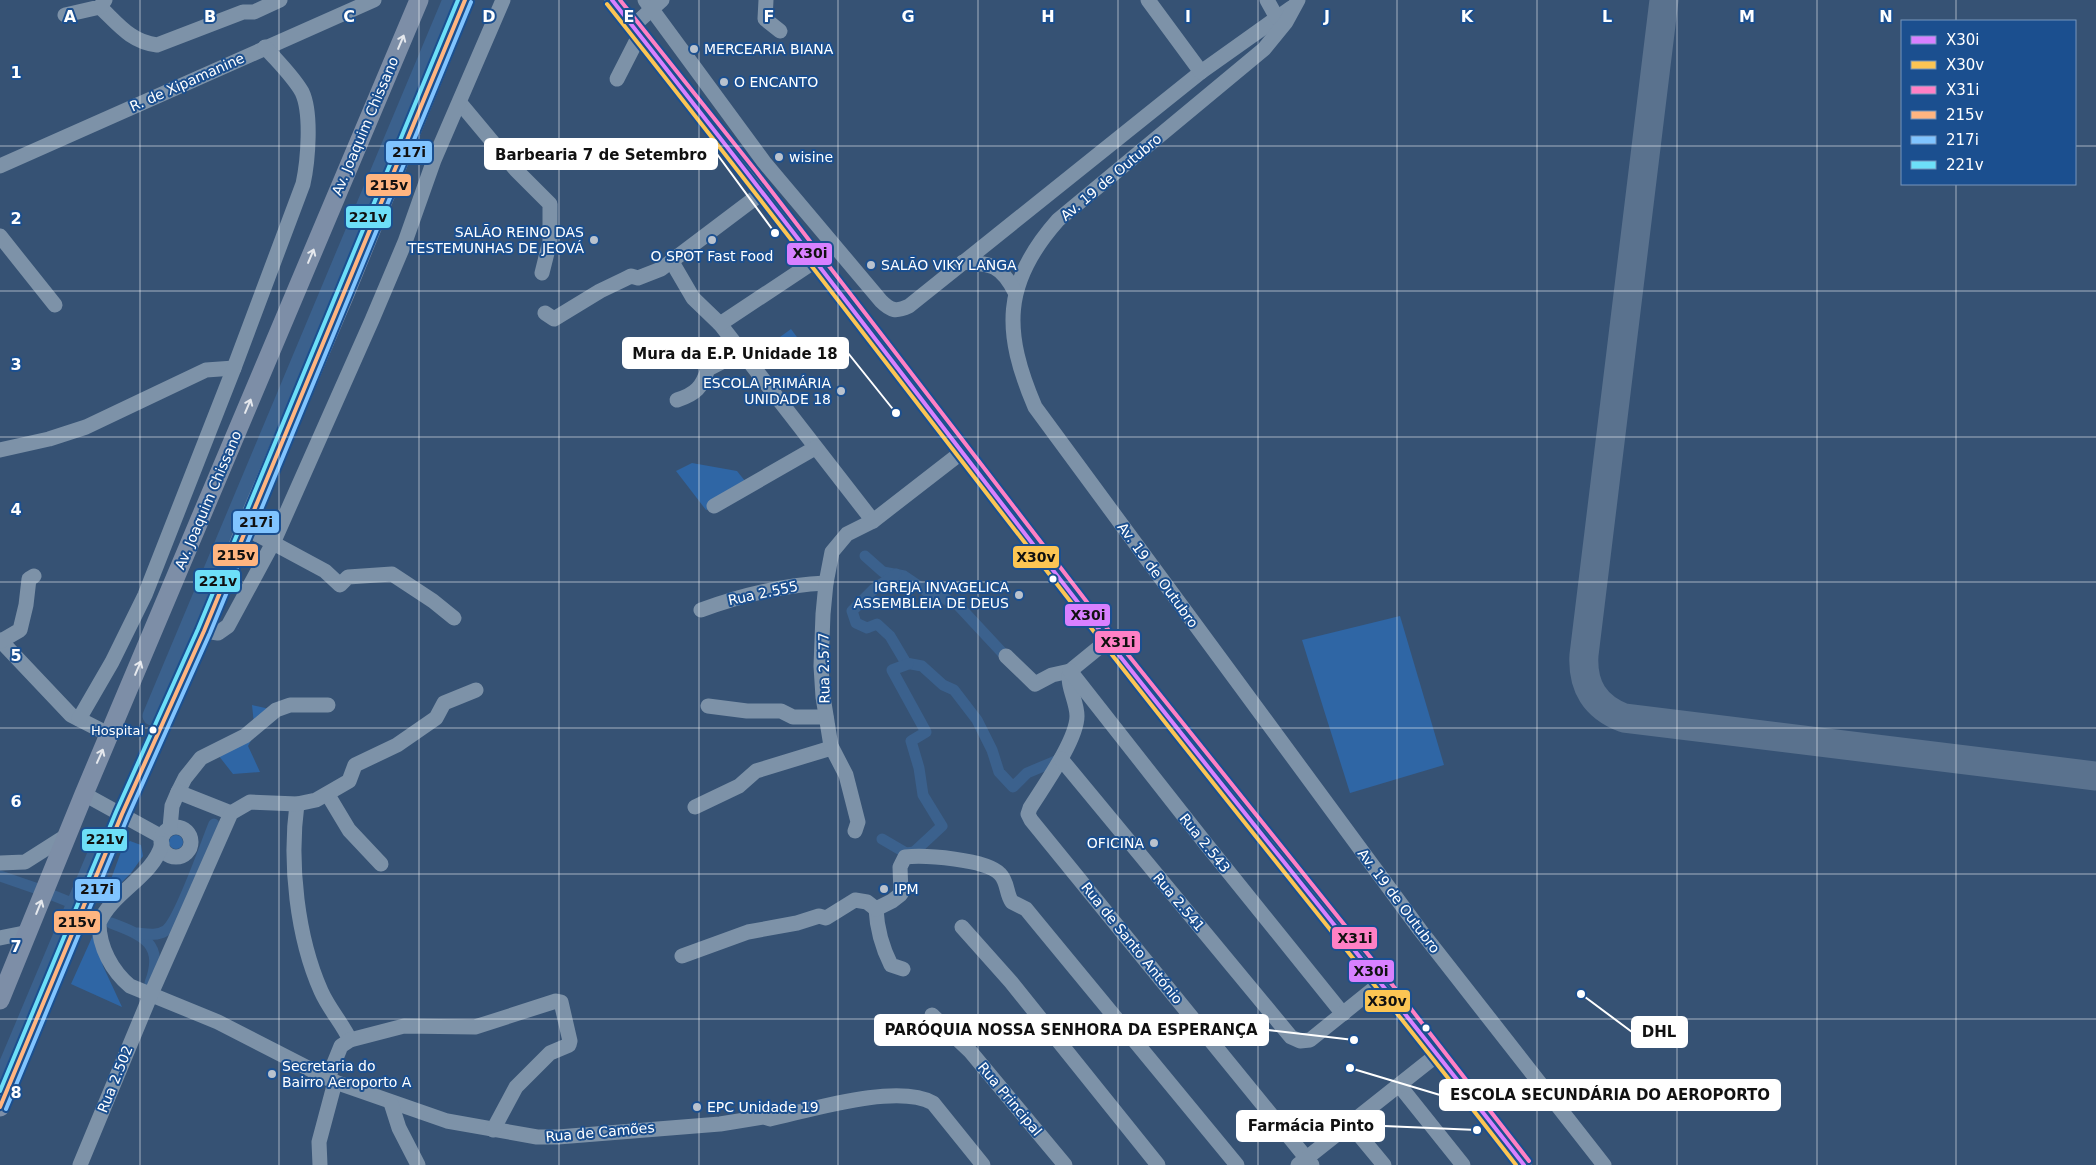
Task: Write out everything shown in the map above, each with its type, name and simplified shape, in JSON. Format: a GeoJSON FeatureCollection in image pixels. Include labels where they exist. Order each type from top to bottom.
{"type":"FeatureCollection","features":[{"type":"Feature","properties":{"kind":"main road"},"geometry":{"type":"LineString","coordinates":[[0,1107],[122,814],[204,631],[465,0]]}},
{"type":"Feature","properties":{"kind":"main road","name":"Av. Joaquim Chissano"},"geometry":{"type":"LineString","coordinates":[[0,1000],[84,794],[416,1]]}},
{"type":"Feature","properties":{"kind":"street"},"geometry":{"type":"LineString","coordinates":[[230,0],[243,12]]}},
{"type":"Feature","properties":{"kind":"street"},"geometry":{"type":"LineString","coordinates":[[65,15],[103,4],[130,37],[144,43],[157,45],[243,12],[254,12],[280,0]]}},
{"type":"Feature","properties":{"kind":"street","name":"R. de Xipamanine"},"geometry":{"type":"LineString","coordinates":[[0,166],[374,0]]}},
{"type":"Feature","properties":{"kind":"street"},"geometry":{"type":"LineString","coordinates":[[204,631],[218,633],[228,626],[274,542],[402,251],[434,160],[503,0]]}},
{"type":"Feature","properties":{"kind":"street"},"geometry":{"type":"LineString","coordinates":[[612,0],[763,192],[1108,640],[1382,982],[1524,1165]]}},
{"type":"Feature","properties":{"kind":"street"},"geometry":{"type":"LineString","coordinates":[[766,0],[765,19],[773,27],[780,30]]}},
{"type":"Feature","properties":{"kind":"street"},"geometry":{"type":"LineString","coordinates":[[1148,0],[1201,72]]}},
{"type":"Feature","properties":{"kind":"street"},"geometry":{"type":"LineString","coordinates":[[1267,0],[1277,18]]}},
{"type":"Feature","properties":{"kind":"street"},"geometry":{"type":"LineString","coordinates":[[616,79],[637,30],[653,3],[764,162],[890,310],[899,311],[909,306],[1201,72],[1297,2]]}},
{"type":"Feature","properties":{"kind":"street","name":"Av. 19 de Outubro"},"geometry":{"type":"LineString","coordinates":[[1297,2],[1286,22],[1264,49],[1058,220],[1031,255],[1015,292],[1014,348],[1021,375],[1035,407],[1420,930],[1604,1165]]}},
{"type":"Feature","properties":{"kind":"street"},"geometry":{"type":"LineString","coordinates":[[79,719],[112,662],[145,595],[234,368],[303,184],[306,165],[307,110],[302,92],[265,47]]}},
{"type":"Feature","properties":{"kind":"street"},"geometry":{"type":"LineString","coordinates":[[460,102],[516,170],[550,204],[550,241],[542,274]]}},
{"type":"Feature","properties":{"kind":"street"},"geometry":{"type":"LineString","coordinates":[[545,313],[554,319],[600,291],[631,276],[636,278],[646,276],[672,262],[763,192]]}},
{"type":"Feature","properties":{"kind":"street"},"geometry":{"type":"LineString","coordinates":[[0,236],[55,305]]}},
{"type":"Feature","properties":{"kind":"street"},"geometry":{"type":"LineString","coordinates":[[720,324],[815,261]]}},
{"type":"Feature","properties":{"kind":"street"},"geometry":{"type":"LineString","coordinates":[[672,262],[694,298],[720,324],[873,521]]}},
{"type":"Feature","properties":{"kind":"street"},"geometry":{"type":"LineString","coordinates":[[963,262],[987,263],[998,268],[1007,277],[1015,292]]}},
{"type":"Feature","properties":{"kind":"street"},"geometry":{"type":"LineString","coordinates":[[677,400],[687,397],[701,388],[708,369],[741,352]]}},
{"type":"Feature","properties":{"kind":"street"},"geometry":{"type":"LineString","coordinates":[[0,450],[49,439],[86,427],[206,370],[234,368]]}},
{"type":"Feature","properties":{"kind":"street"},"geometry":{"type":"LineString","coordinates":[[714,506],[815,448]]}},
{"type":"Feature","properties":{"kind":"street","name":"Rua 2.577"},"geometry":{"type":"LineString","coordinates":[[855,831],[859,826],[849,786],[831,746],[821,666],[826,583],[832,552],[839,542],[856,528],[873,521],[962,452]]}},
{"type":"Feature","properties":{"kind":"street"},"geometry":{"type":"LineString","coordinates":[[245,528],[325,571],[340,585],[348,577],[392,574],[433,601],[454,618]]}},
{"type":"Feature","properties":{"kind":"street"},"geometry":{"type":"LineString","coordinates":[[34,576],[29,580],[20,630],[1,640],[72,716],[110,735]]}},
{"type":"Feature","properties":{"kind":"street","name":"Rua 2.555"},"geometry":{"type":"LineString","coordinates":[[701,610],[757,592],[798,585],[826,583]]}},
{"type":"Feature","properties":{"kind":"street"},"geometry":{"type":"LineString","coordinates":[[1006,656],[1035,684],[1052,675],[1070,670],[1108,640]]}},
{"type":"Feature","properties":{"kind":"street"},"geometry":{"type":"LineString","coordinates":[[1061,759],[1076,725],[1077,715],[1070,670]]}},
{"type":"Feature","properties":{"kind":"street","name":"Rua 2.543"},"geometry":{"type":"LineString","coordinates":[[1070,670],[1206,844],[1343,1014]]}},
{"type":"Feature","properties":{"kind":"street"},"geometry":{"type":"LineString","coordinates":[[178,792],[231,813],[250,802],[297,804],[328,795],[349,781],[355,765],[397,745],[436,718],[444,703],[476,690]]}},
{"type":"Feature","properties":{"kind":"street"},"geometry":{"type":"LineString","coordinates":[[84,794],[165,836],[172,806],[178,792],[195,763],[201,758],[245,736],[276,710],[290,705],[328,705]]}},
{"type":"Feature","properties":{"kind":"street"},"geometry":{"type":"LineString","coordinates":[[708,706],[747,711],[781,711],[793,717],[826,717]]}},
{"type":"Feature","properties":{"kind":"street"},"geometry":{"type":"LineString","coordinates":[[695,807],[739,786],[756,771],[828,749],[831,746]]}},
{"type":"Feature","properties":{"kind":"street","name":"Rua de Santo António"},"geometry":{"type":"LineString","coordinates":[[1061,759],[1028,814],[1306,1163]]}},
{"type":"Feature","properties":{"kind":"street","name":"Rua 2.541"},"geometry":{"type":"LineString","coordinates":[[1061,759],[1291,1037],[1300,1041],[1310,1040],[1343,1014]]}},
{"type":"Feature","properties":{"kind":"street"},"geometry":{"type":"LineString","coordinates":[[328,795],[349,830],[381,864]]}},
{"type":"Feature","properties":{"kind":"street"},"geometry":{"type":"LineString","coordinates":[[297,804],[293,864],[298,912],[314,974],[321,992],[350,1040]]}},
{"type":"Feature","properties":{"kind":"street","name":"Rua 2.502"},"geometry":{"type":"LineString","coordinates":[[80,1165],[151,994],[231,813]]}},
{"type":"Feature","properties":{"kind":"street"},"geometry":{"type":"LineString","coordinates":[[0,863],[25,862],[69,834]]}},
{"type":"Feature","properties":{"kind":"street","name":"Rua de Camões"},"geometry":{"type":"LineString","coordinates":[[165,836],[155,860],[112,902],[99,923],[102,944],[119,977],[130,986],[218,1022],[332,1080],[391,1103],[447,1121],[537,1137],[577,1136],[720,1124],[764,1117],[770,1119],[860,1098],[922,1097],[933,1103],[983,1165]]}},
{"type":"Feature","properties":{"kind":"street"},"geometry":{"type":"LineString","coordinates":[[876,909],[901,894],[901,861],[905,857],[918,855],[961,860],[1000,873],[1007,886],[1010,899],[1026,909],[1236,1165]]}},
{"type":"Feature","properties":{"kind":"street"},"geometry":{"type":"LineString","coordinates":[[682,956],[748,932],[797,923],[819,916],[826,918],[855,900],[867,902],[876,909],[880,939],[887,957],[891,965],[903,969]]}},
{"type":"Feature","properties":{"kind":"street"},"geometry":{"type":"LineString","coordinates":[[962,927],[1011,982],[1158,1165]]}},
{"type":"Feature","properties":{"kind":"street"},"geometry":{"type":"LineString","coordinates":[[0,938],[29,932]]}},
{"type":"Feature","properties":{"kind":"street"},"geometry":{"type":"LineString","coordinates":[[1343,1014],[1382,982]]}},
{"type":"Feature","properties":{"kind":"street"},"geometry":{"type":"LineString","coordinates":[[320,1165],[319,1142],[341,1046],[350,1040],[410,1026],[475,1027],[556,1001],[561,1002],[570,1040],[569,1045],[550,1053],[516,1087],[494,1130]]}},
{"type":"Feature","properties":{"kind":"street","name":"Rua Principal"},"geometry":{"type":"LineString","coordinates":[[932,1015],[970,1051],[1065,1165]]}},
{"type":"Feature","properties":{"kind":"street"},"geometry":{"type":"LineString","coordinates":[[1306,1163],[1350,1124],[1438,1054]]}},
{"type":"Feature","properties":{"kind":"street"},"geometry":{"type":"LineString","coordinates":[[1399,1085],[1463,1165]]}},
{"type":"Feature","properties":{"kind":"street"},"geometry":{"type":"LineString","coordinates":[[391,1103],[399,1128],[418,1165]]}},
{"type":"Feature","properties":{"kind":"street"},"geometry":{"type":"LineString","coordinates":[[1350,1124],[1384,1165]]}},
{"type":"Feature","properties":{"kind":"shaded area"},"geometry":{"type":"Polygon","coordinates":[[[791,329],[805,348],[777,369],[762,350],[791,329]]]}},
{"type":"Feature","properties":{"kind":"shaded area"},"geometry":{"type":"Polygon","coordinates":[[[692,463],[737,471],[749,486],[706,510],[676,471],[692,463]]]}},
{"type":"Feature","properties":{"kind":"shaded area"},"geometry":{"type":"Polygon","coordinates":[[[1400,616],[1444,765],[1350,793],[1302,640],[1400,616]]]}},
{"type":"Feature","properties":{"kind":"shaded area"},"geometry":{"type":"Polygon","coordinates":[[[252,705],[279,711],[258,728],[248,746],[260,772],[233,774],[215,751],[254,724],[252,705]]]}},
{"type":"Feature","properties":{"kind":"shaded area"},"geometry":{"type":"Polygon","coordinates":[[[176,835],[181,837],[183,842],[181,847],[176,849],[171,847],[169,842],[171,837],[176,835]]]}},
{"type":"Feature","properties":{"kind":"shaded area"},"geometry":{"type":"Polygon","coordinates":[[[130,841],[141,845],[143,856],[131,873],[103,901],[122,849],[130,841]]]}},
{"type":"Feature","properties":{"kind":"shaded area"},"geometry":{"type":"Polygon","coordinates":[[[94,933],[103,966],[122,1007],[71,984],[94,933]]]}},
{"type":"Feature","properties":{"kind":"waterway"},"geometry":{"type":"LineString","coordinates":[[152,716],[452,0]]}},
{"type":"Feature","properties":{"kind":"waterway"},"geometry":{"type":"LineString","coordinates":[[865,556],[883,572],[904,576],[935,597],[941,596],[952,603],[956,603],[1010,661]]}},
{"type":"Feature","properties":{"kind":"waterway"},"geometry":{"type":"LineString","coordinates":[[896,574],[874,589],[852,611],[856,623],[867,628],[877,624],[890,636],[906,663],[922,666],[943,685],[954,690],[977,720],[992,750],[999,772],[1013,787],[1027,773],[1063,758]]}},
{"type":"Feature","properties":{"kind":"waterway"},"geometry":{"type":"LineString","coordinates":[[882,839],[906,853],[914,852],[942,826],[923,795],[919,768],[911,741],[926,732],[892,670],[908,664]]}},
{"type":"Feature","properties":{"kind":"waterway"},"geometry":{"type":"LineString","coordinates":[[138,933],[159,934],[171,925],[185,899],[214,824]]}},
{"type":"Feature","properties":{"kind":"waterway"},"geometry":{"type":"LineString","coordinates":[[0,1074],[96,846]]}},
{"type":"Feature","properties":{"kind":"waterway"},"geometry":{"type":"LineString","coordinates":[[0,876],[35,888]]}},
{"type":"Feature","properties":{"kind":"waterway"},"geometry":{"type":"LineString","coordinates":[[52,895],[72,903]]}},
{"type":"Feature","properties":{"kind":"waterway"},"geometry":{"type":"LineString","coordinates":[[111,923],[141,937],[153,950],[155,959],[150,983]]}},
{"type":"Feature","properties":{"kind":"taxiway"},"geometry":{"type":"LineString","coordinates":[[1664,0],[1584,655],[1585,676],[1592,694],[1605,708],[1624,718],[2096,776]]}},
{"type":"Feature","properties":{"kind":"transit line","name":"221v"},"geometry":{"type":"LineString","coordinates":[[0,1091],[116,812],[198,629],[458,0]]}},
{"type":"Feature","properties":{"kind":"transit line","name":"215v"},"geometry":{"type":"LineString","coordinates":[[0,1107],[122,814],[204,631],[465,0]]}},
{"type":"Feature","properties":{"kind":"transit line","name":"X30i"},"geometry":{"type":"LineString","coordinates":[[612,0],[1108,641],[1524,1165]]}},
{"type":"Feature","properties":{"kind":"transit line","name":"X31i"},"geometry":{"type":"LineString","coordinates":[[620,0],[756,171],[1113,636],[1387,978],[1529,1161]]}},
{"type":"Feature","properties":{"kind":"transit line","name":"217i"},"geometry":{"type":"LineString","coordinates":[[6,1109],[128,816],[210,633],[471,2]]}},
{"type":"Feature","properties":{"kind":"transit line","name":"X30v"},"geometry":{"type":"LineString","coordinates":[[607,4],[1102,642],[1516,1165]]}},
{"type":"Feature","properties":{"kind":"place","name":"MERCEARIA BIANA"},"geometry":{"type":"Point","coordinates":[694,49]}},
{"type":"Feature","properties":{"kind":"place","name":"O ENCANTO"},"geometry":{"type":"Point","coordinates":[724,82]}},
{"type":"Feature","properties":{"kind":"place","name":"wisine"},"geometry":{"type":"Point","coordinates":[779,157]}},
{"type":"Feature","properties":{"kind":"place","name":"Barbearia 7 de Setembro"},"geometry":{"type":"Point","coordinates":[775,233]}},
{"type":"Feature","properties":{"kind":"place","name":"SALÃO REINO DAS TESTEMUNHAS DE JEOVÁ"},"geometry":{"type":"Point","coordinates":[594,240]}},
{"type":"Feature","properties":{"kind":"place","name":"O SPOT Fast Food"},"geometry":{"type":"Point","coordinates":[712,240]}},
{"type":"Feature","properties":{"kind":"place","name":"SALÃO VIKY LANGA"},"geometry":{"type":"Point","coordinates":[871,265]}},
{"type":"Feature","properties":{"kind":"place","name":"ESCOLA PRIMÁRIA UNIDADE 18"},"geometry":{"type":"Point","coordinates":[841,391]}},
{"type":"Feature","properties":{"kind":"place","name":"Mura da E.P. Unidade 18"},"geometry":{"type":"Point","coordinates":[896,413]}},
{"type":"Feature","properties":{"kind":"place","name":"IGREJA INVAGELICA ASSEMBLEIA DE DEUS"},"geometry":{"type":"Point","coordinates":[1019,595]}},
{"type":"Feature","properties":{"kind":"place","name":"Hospital"},"geometry":{"type":"Point","coordinates":[153,730]}},
{"type":"Feature","properties":{"kind":"place","name":"OFICINA"},"geometry":{"type":"Point","coordinates":[1154,843]}},
{"type":"Feature","properties":{"kind":"place","name":"IPM"},"geometry":{"type":"Point","coordinates":[884,889]}},
{"type":"Feature","properties":{"kind":"place","name":"DHL"},"geometry":{"type":"Point","coordinates":[1581,994]}},
{"type":"Feature","properties":{"kind":"place","name":"PARÓQUIA NOSSA SENHORA DA ESPERANÇA"},"geometry":{"type":"Point","coordinates":[1354,1040]}},
{"type":"Feature","properties":{"kind":"place","name":"ESCOLA SECUNDÁRIA DO AEROPORTO"},"geometry":{"type":"Point","coordinates":[1350,1068]}},
{"type":"Feature","properties":{"kind":"place","name":"Secretaria do Bairro Aeroporto A"},"geometry":{"type":"Point","coordinates":[272,1074]}},
{"type":"Feature","properties":{"kind":"place","name":"EPC Unidade 19"},"geometry":{"type":"Point","coordinates":[697,1107]}},
{"type":"Feature","properties":{"kind":"place","name":"Farmácia Pinto"},"geometry":{"type":"Point","coordinates":[1477,1130]}}]}
